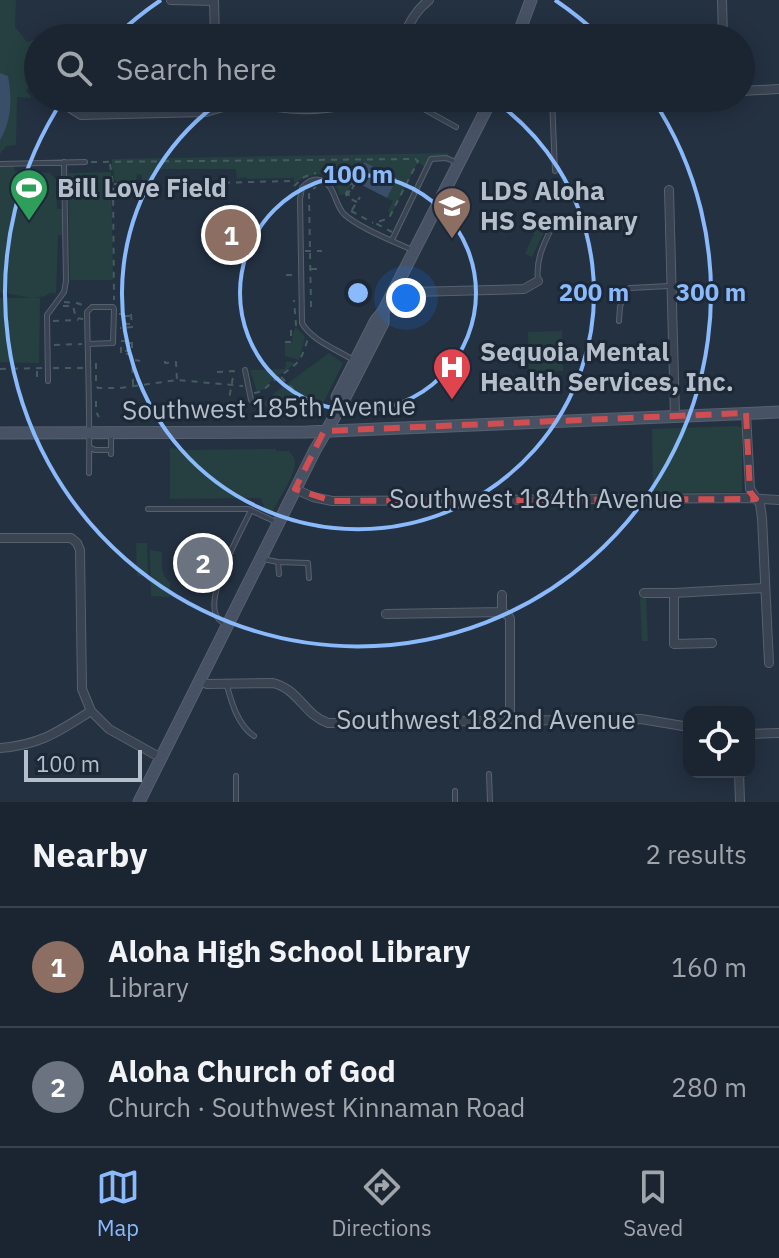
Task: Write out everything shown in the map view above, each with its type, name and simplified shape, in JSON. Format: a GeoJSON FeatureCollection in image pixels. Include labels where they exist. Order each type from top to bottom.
{"type":"FeatureCollection","features":[{"type":"Feature","properties":{"kind":"main road"},"geometry":{"type":"LineString","coordinates":[[522,24],[531,0]]}},
{"type":"Feature","properties":{"kind":"main road"},"geometry":{"type":"LineString","coordinates":[[324,431],[329,412],[376,320],[397,287],[485,112]]}},
{"type":"Feature","properties":{"kind":"main road"},"geometry":{"type":"LineString","coordinates":[[139,802],[324,431],[338,411],[383,323],[383,312]]}},
{"type":"Feature","properties":{"kind":"main road","name":"Southwest 185th Avenue"},"geometry":{"type":"LineString","coordinates":[[0,433],[324,431],[779,412]]}},
{"type":"Feature","properties":{"kind":"street"},"geometry":{"type":"LineString","coordinates":[[171,0],[214,0],[215,24]]}},
{"type":"Feature","properties":{"kind":"street"},"geometry":{"type":"LineString","coordinates":[[410,24],[418,3],[429,0]]}},
{"type":"Feature","properties":{"kind":"street"},"geometry":{"type":"LineString","coordinates":[[722,0],[723,24]]}},
{"type":"Feature","properties":{"kind":"street"},"geometry":{"type":"LineString","coordinates":[[755,90],[779,89]]}},
{"type":"Feature","properties":{"kind":"street"},"geometry":{"type":"LineString","coordinates":[[76,112],[81,115],[206,112]]}},
{"type":"Feature","properties":{"kind":"street"},"geometry":{"type":"LineString","coordinates":[[669,190],[675,416]]}},
{"type":"Feature","properties":{"kind":"street"},"geometry":{"type":"LineString","coordinates":[[397,287],[413,292],[524,289],[538,281]]}},
{"type":"Feature","properties":{"kind":"street"},"geometry":{"type":"LineString","coordinates":[[746,413],[750,489],[761,507],[769,663]]}},
{"type":"Feature","properties":{"kind":"street","name":"Southwest 184th Avenue"},"geometry":{"type":"LineString","coordinates":[[295,489],[332,501],[779,500]]}},
{"type":"Feature","properties":{"kind":"street"},"geometry":{"type":"LineString","coordinates":[[0,538],[71,538],[77,543],[80,550],[82,689],[91,711],[109,729],[161,758]]}},
{"type":"Feature","properties":{"kind":"street"},"geometry":{"type":"LineString","coordinates":[[644,593],[765,588]]}},
{"type":"Feature","properties":{"kind":"street"},"geometry":{"type":"LineString","coordinates":[[674,593],[674,644],[712,643]]}},
{"type":"Feature","properties":{"kind":"street"},"geometry":{"type":"LineString","coordinates":[[502,595],[502,612]]}},
{"type":"Feature","properties":{"kind":"street"},"geometry":{"type":"LineString","coordinates":[[386,614],[502,612],[508,615],[510,719]]}},
{"type":"Feature","properties":{"kind":"street","name":"Southwest 182nd Avenue"},"geometry":{"type":"LineString","coordinates":[[201,681],[207,684],[281,685],[317,718],[328,723],[641,719],[683,726]]}},
{"type":"Feature","properties":{"kind":"street"},"geometry":{"type":"LineString","coordinates":[[0,748],[16,747],[54,735],[91,711]]}},
{"type":"Feature","properties":{"kind":"street"},"geometry":{"type":"LineString","coordinates":[[755,734],[779,733]]}},
{"type":"Feature","properties":{"kind":"street"},"geometry":{"type":"LineString","coordinates":[[739,778],[740,802]]}},
{"type":"Feature","properties":{"kind":"lane"},"geometry":{"type":"LineString","coordinates":[[429,112],[456,127]]}},
{"type":"Feature","properties":{"kind":"lane"},"geometry":{"type":"LineString","coordinates":[[553,112],[555,171]]}},
{"type":"Feature","properties":{"kind":"lane"},"geometry":{"type":"LineString","coordinates":[[392,240],[431,159],[446,158],[460,163]]}},
{"type":"Feature","properties":{"kind":"lane"},"geometry":{"type":"LineString","coordinates":[[48,381],[47,315],[64,292],[66,283],[64,162]]}},
{"type":"Feature","properties":{"kind":"lane"},"geometry":{"type":"LineString","coordinates":[[0,164],[85,162]]}},
{"type":"Feature","properties":{"kind":"lane"},"geometry":{"type":"LineString","coordinates":[[355,361],[315,337],[302,323],[300,192],[304,185],[316,180],[327,184],[334,200],[348,217],[414,251]]}},
{"type":"Feature","properties":{"kind":"lane"},"geometry":{"type":"LineString","coordinates":[[538,281],[538,257],[556,219]]}},
{"type":"Feature","properties":{"kind":"lane"},"geometry":{"type":"LineString","coordinates":[[619,321],[625,290],[672,286]]}},
{"type":"Feature","properties":{"kind":"lane"},"geometry":{"type":"LineString","coordinates":[[88,344],[113,343],[114,309],[110,306],[89,308],[87,319],[89,473]]}},
{"type":"Feature","properties":{"kind":"lane"},"geometry":{"type":"LineString","coordinates":[[245,370],[249,393],[254,400]]}},
{"type":"Feature","properties":{"kind":"lane"},"geometry":{"type":"LineString","coordinates":[[89,446],[111,452],[112,432]]}},
{"type":"Feature","properties":{"kind":"lane"},"geometry":{"type":"LineString","coordinates":[[148,509],[251,510],[279,523]]}},
{"type":"Feature","properties":{"kind":"lane"},"geometry":{"type":"LineString","coordinates":[[227,626],[215,610],[219,578],[251,510]]}},
{"type":"Feature","properties":{"kind":"lane"},"geometry":{"type":"LineString","coordinates":[[261,558],[308,563],[309,578]]}},
{"type":"Feature","properties":{"kind":"lane"},"geometry":{"type":"LineString","coordinates":[[278,562],[279,574]]}},
{"type":"Feature","properties":{"kind":"lane"},"geometry":{"type":"LineString","coordinates":[[226,683],[244,728],[254,736]]}},
{"type":"Feature","properties":{"kind":"lane"},"geometry":{"type":"LineString","coordinates":[[489,774],[490,802]]}},
{"type":"Feature","properties":{"kind":"lane"},"geometry":{"type":"LineString","coordinates":[[236,776],[236,802]]}},
{"type":"Feature","properties":{"kind":"lane"},"geometry":{"type":"LineString","coordinates":[[455,791],[455,802]]}},
{"type":"Feature","properties":{"kind":"path"},"geometry":{"type":"LineString","coordinates":[[85,162],[415,159],[418,161],[389,218],[375,223],[395,233]]}},
{"type":"Feature","properties":{"kind":"path"},"geometry":{"type":"LineString","coordinates":[[110,162],[114,297]]}},
{"type":"Feature","properties":{"kind":"path"},"geometry":{"type":"LineString","coordinates":[[237,180],[246,182]]}},
{"type":"Feature","properties":{"kind":"path"},"geometry":{"type":"LineString","coordinates":[[311,307],[309,194],[316,187],[316,180]]}},
{"type":"Feature","properties":{"kind":"path"},"geometry":{"type":"LineString","coordinates":[[176,184],[290,183]]}},
{"type":"Feature","properties":{"kind":"path"},"geometry":{"type":"LineString","coordinates":[[357,202],[346,194],[351,183],[349,195],[354,185],[358,185]]}},
{"type":"Feature","properties":{"kind":"path"},"geometry":{"type":"LineString","coordinates":[[113,184],[136,184]]}},
{"type":"Feature","properties":{"kind":"path"},"geometry":{"type":"LineString","coordinates":[[141,184],[166,184]]}},
{"type":"Feature","properties":{"kind":"path"},"geometry":{"type":"LineString","coordinates":[[351,212],[360,197]]}},
{"type":"Feature","properties":{"kind":"path"},"geometry":{"type":"LineString","coordinates":[[310,251],[322,251]]}},
{"type":"Feature","properties":{"kind":"path"},"geometry":{"type":"LineString","coordinates":[[309,271],[322,269]]}},
{"type":"Feature","properties":{"kind":"path"},"geometry":{"type":"LineString","coordinates":[[286,275],[293,275]]}},
{"type":"Feature","properties":{"kind":"path"},"geometry":{"type":"LineString","coordinates":[[285,342],[291,342],[291,330],[296,325],[294,300]]}},
{"type":"Feature","properties":{"kind":"path"},"geometry":{"type":"LineString","coordinates":[[56,302],[59,306],[81,304]]}},
{"type":"Feature","properties":{"kind":"path"},"geometry":{"type":"LineString","coordinates":[[56,302],[81,304],[89,308]]}},
{"type":"Feature","properties":{"kind":"path"},"geometry":{"type":"LineString","coordinates":[[73,306],[79,319]]}},
{"type":"Feature","properties":{"kind":"path"},"geometry":{"type":"LineString","coordinates":[[289,313],[294,312]]}},
{"type":"Feature","properties":{"kind":"path"},"geometry":{"type":"LineString","coordinates":[[114,314],[131,314],[132,327],[114,328]]}},
{"type":"Feature","properties":{"kind":"path"},"geometry":{"type":"LineString","coordinates":[[125,316],[131,320],[126,324],[125,316]]}},
{"type":"Feature","properties":{"kind":"path"},"geometry":{"type":"LineString","coordinates":[[53,321],[87,319]]}},
{"type":"Feature","properties":{"kind":"path"},"geometry":{"type":"LineString","coordinates":[[249,393],[263,392],[300,360],[308,337]]}},
{"type":"Feature","properties":{"kind":"path"},"geometry":{"type":"LineString","coordinates":[[121,341],[132,341],[133,386]]}},
{"type":"Feature","properties":{"kind":"path"},"geometry":{"type":"LineString","coordinates":[[126,343],[132,348],[126,351],[126,343]]}},
{"type":"Feature","properties":{"kind":"path"},"geometry":{"type":"LineString","coordinates":[[54,345],[88,344]]}},
{"type":"Feature","properties":{"kind":"path"},"geometry":{"type":"LineString","coordinates":[[121,347],[121,354],[132,348]]}},
{"type":"Feature","properties":{"kind":"path"},"geometry":{"type":"LineString","coordinates":[[171,360],[165,363],[176,362],[177,380]]}},
{"type":"Feature","properties":{"kind":"path"},"geometry":{"type":"LineString","coordinates":[[96,363],[97,387],[115,389],[177,380],[247,386]]}},
{"type":"Feature","properties":{"kind":"path"},"geometry":{"type":"LineString","coordinates":[[36,368],[37,381]]}},
{"type":"Feature","properties":{"kind":"path"},"geometry":{"type":"LineString","coordinates":[[181,371],[181,380]]}},
{"type":"Feature","properties":{"kind":"path"},"geometry":{"type":"LineString","coordinates":[[217,382],[217,371],[234,371],[227,411]]}},
{"type":"Feature","properties":{"kind":"path"},"geometry":{"type":"LineString","coordinates":[[280,376],[318,414]]}},
{"type":"Feature","properties":{"kind":"path"},"geometry":{"type":"LineString","coordinates":[[254,400],[258,416]]}},
{"type":"Feature","properties":{"kind":"path"},"geometry":{"type":"LineString","coordinates":[[96,401],[99,417]]}},
{"type":"Feature","properties":{"kind":"highlighted area"},"geometry":{"type":"Polygon","coordinates":[[[746,413],[750,492],[756,499],[332,501],[295,489],[324,431],[746,413]]]}},
{"type":"Feature","properties":{"kind":"green space"},"geometry":{"type":"Polygon","coordinates":[[[0,0],[16,0],[15,27],[24,38],[24,98],[17,97],[16,145],[6,146],[0,154],[0,0]]]}},
{"type":"Feature","properties":{"kind":"green space"},"geometry":{"type":"Polygon","coordinates":[[[449,153],[446,158],[431,159],[426,168],[418,162],[391,215],[388,211],[393,201],[387,198],[397,178],[363,162],[346,194],[340,195],[332,180],[322,174],[294,183],[294,178],[237,179],[236,169],[155,169],[155,180],[142,182],[142,175],[137,174],[136,182],[118,183],[112,169],[112,159],[449,153]]]}},
{"type":"Feature","properties":{"kind":"green space","name":"Bill Love Field"},"geometry":{"type":"Polygon","coordinates":[[[0,166],[14,166],[15,171],[50,173],[56,180],[57,209],[63,209],[64,234],[58,235],[56,293],[33,298],[40,298],[39,363],[0,362],[0,298],[31,298],[0,292],[0,166]]]}},
{"type":"Feature","properties":{"kind":"green space"},"geometry":{"type":"Polygon","coordinates":[[[111,172],[113,280],[70,280],[68,173],[111,172]]]}},
{"type":"Feature","properties":{"kind":"green space"},"geometry":{"type":"Polygon","coordinates":[[[544,211],[545,230],[532,257],[525,254],[544,211]]]}},
{"type":"Feature","properties":{"kind":"green space"},"geometry":{"type":"Polygon","coordinates":[[[296,327],[305,337],[299,360],[285,356],[285,343],[292,343],[296,327]]]}},
{"type":"Feature","properties":{"kind":"green space"},"geometry":{"type":"Polygon","coordinates":[[[562,331],[563,371],[529,372],[528,332],[562,331]]]}},
{"type":"Feature","properties":{"kind":"green space"},"geometry":{"type":"Polygon","coordinates":[[[329,353],[343,363],[320,409],[313,411],[308,407],[295,409],[294,412],[258,406],[268,400],[329,353]]]}},
{"type":"Feature","properties":{"kind":"green space"},"geometry":{"type":"Polygon","coordinates":[[[286,361],[296,363],[257,392],[250,370],[285,369],[286,361]]]}},
{"type":"Feature","properties":{"kind":"green space"},"geometry":{"type":"Polygon","coordinates":[[[742,428],[742,492],[653,493],[652,429],[742,428]]]}},
{"type":"Feature","properties":{"kind":"green space"},"geometry":{"type":"Polygon","coordinates":[[[170,448],[276,449],[289,451],[295,463],[289,482],[271,514],[266,512],[261,498],[170,499],[170,448]]]}},
{"type":"Feature","properties":{"kind":"green space"},"geometry":{"type":"Polygon","coordinates":[[[136,543],[147,543],[148,576],[137,576],[136,543]]]}},
{"type":"Feature","properties":{"kind":"green space"},"geometry":{"type":"Polygon","coordinates":[[[150,550],[162,552],[162,569],[170,582],[170,597],[151,596],[150,550]]]}},
{"type":"Feature","properties":{"kind":"green space"},"geometry":{"type":"Polygon","coordinates":[[[640,598],[646,598],[648,641],[642,641],[640,598]]]}},
{"type":"Feature","properties":{"kind":"water"},"geometry":{"type":"Polygon","coordinates":[[[0,73],[8,76],[10,100],[7,125],[0,140],[0,73]]]}},
{"type":"Feature","properties":{"kind":"water"},"geometry":{"type":"Polygon","coordinates":[[[364,162],[397,178],[387,198],[354,181],[364,162]]]}},
{"type":"Feature","properties":{"kind":"place","name":"Bill Love Field"},"geometry":{"type":"Point","coordinates":[29,222]}},
{"type":"Feature","properties":{"kind":"place","name":"Aloha High School Library"},"geometry":{"type":"Point","coordinates":[231,235]}},
{"type":"Feature","properties":{"kind":"place","name":"LDS Aloha HS Seminary"},"geometry":{"type":"Point","coordinates":[452,240]}},
{"type":"Feature","properties":{"kind":"place","name":"Sequoia Mental Health Services, Inc."},"geometry":{"type":"Point","coordinates":[452,401]}},
{"type":"Feature","properties":{"kind":"place","name":"Aloha Church of God"},"geometry":{"type":"Point","coordinates":[203,563]}}]}
